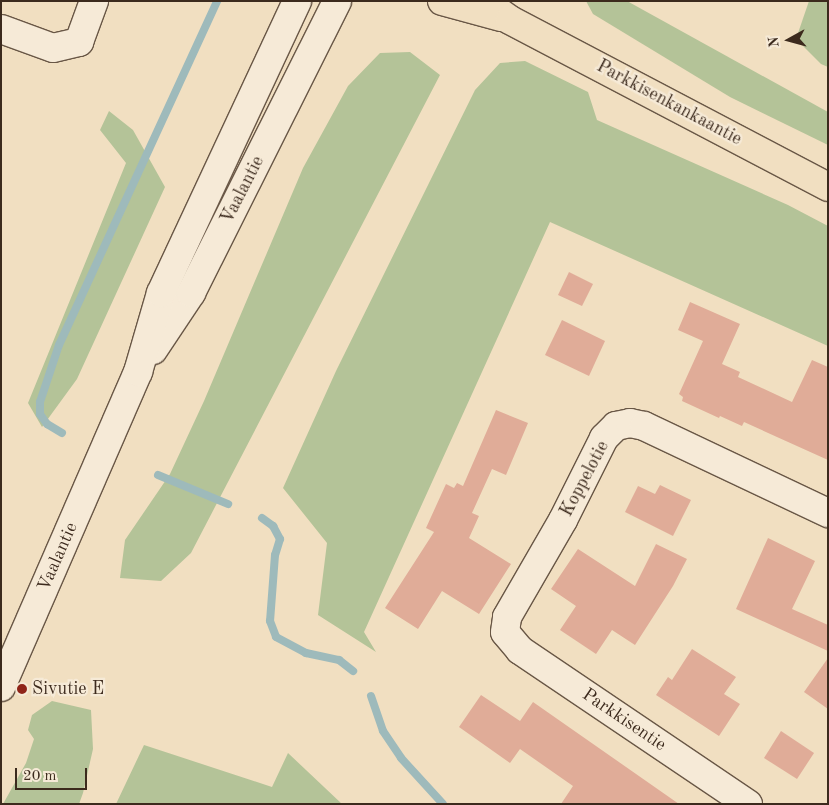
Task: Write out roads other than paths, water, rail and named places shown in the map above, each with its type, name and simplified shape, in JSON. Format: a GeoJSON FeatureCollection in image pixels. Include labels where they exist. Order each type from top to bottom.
{"type":"FeatureCollection","features":[{"type":"Feature","properties":{"kind":"main road","name":"Parkkisenkankaantie"},"geometry":{"type":"LineString","coordinates":[[442,1],[510,20]]}},
{"type":"Feature","properties":{"kind":"main road","name":"Parkkisenkankaantie"},"geometry":{"type":"LineString","coordinates":[[484,1],[510,20],[828,187]]}},
{"type":"Feature","properties":{"kind":"street"},"geometry":{"type":"LineString","coordinates":[[1,29],[53,48],[79,42],[94,1]]}},
{"type":"Feature","properties":{"kind":"street","name":"Vaalantie"},"geometry":{"type":"LineString","coordinates":[[1,688],[138,372],[161,293],[297,1]]}},
{"type":"Feature","properties":{"kind":"street","name":"Vaalantie"},"geometry":{"type":"LineString","coordinates":[[138,372],[191,294],[337,1]]}},
{"type":"Feature","properties":{"kind":"street","name":"Koppelotie"},"geometry":{"type":"LineString","coordinates":[[505,632],[507,617],[563,520],[604,438],[616,426],[630,423],[644,426],[828,513]]}},
{"type":"Feature","properties":{"kind":"street","name":"Parkkisentie"},"geometry":{"type":"LineString","coordinates":[[505,632],[520,650],[748,804]]}},
{"type":"Feature","properties":{"kind":"waterway"},"geometry":{"type":"LineString","coordinates":[[62,433],[47,424],[40,414],[40,402],[59,345],[217,1]]}},
{"type":"Feature","properties":{"kind":"waterway"},"geometry":{"type":"LineString","coordinates":[[158,475],[228,504]]}},
{"type":"Feature","properties":{"kind":"waterway"},"geometry":{"type":"LineString","coordinates":[[262,518],[273,526],[280,539],[275,555],[270,621],[276,637],[306,653],[339,660],[353,671]]}},
{"type":"Feature","properties":{"kind":"waterway"},"geometry":{"type":"LineString","coordinates":[[371,696],[383,731],[401,758],[443,804]]}},
{"type":"Feature","properties":{"kind":"place","name":"Sivutie E"},"geometry":{"type":"Point","coordinates":[22,689]}}]}
